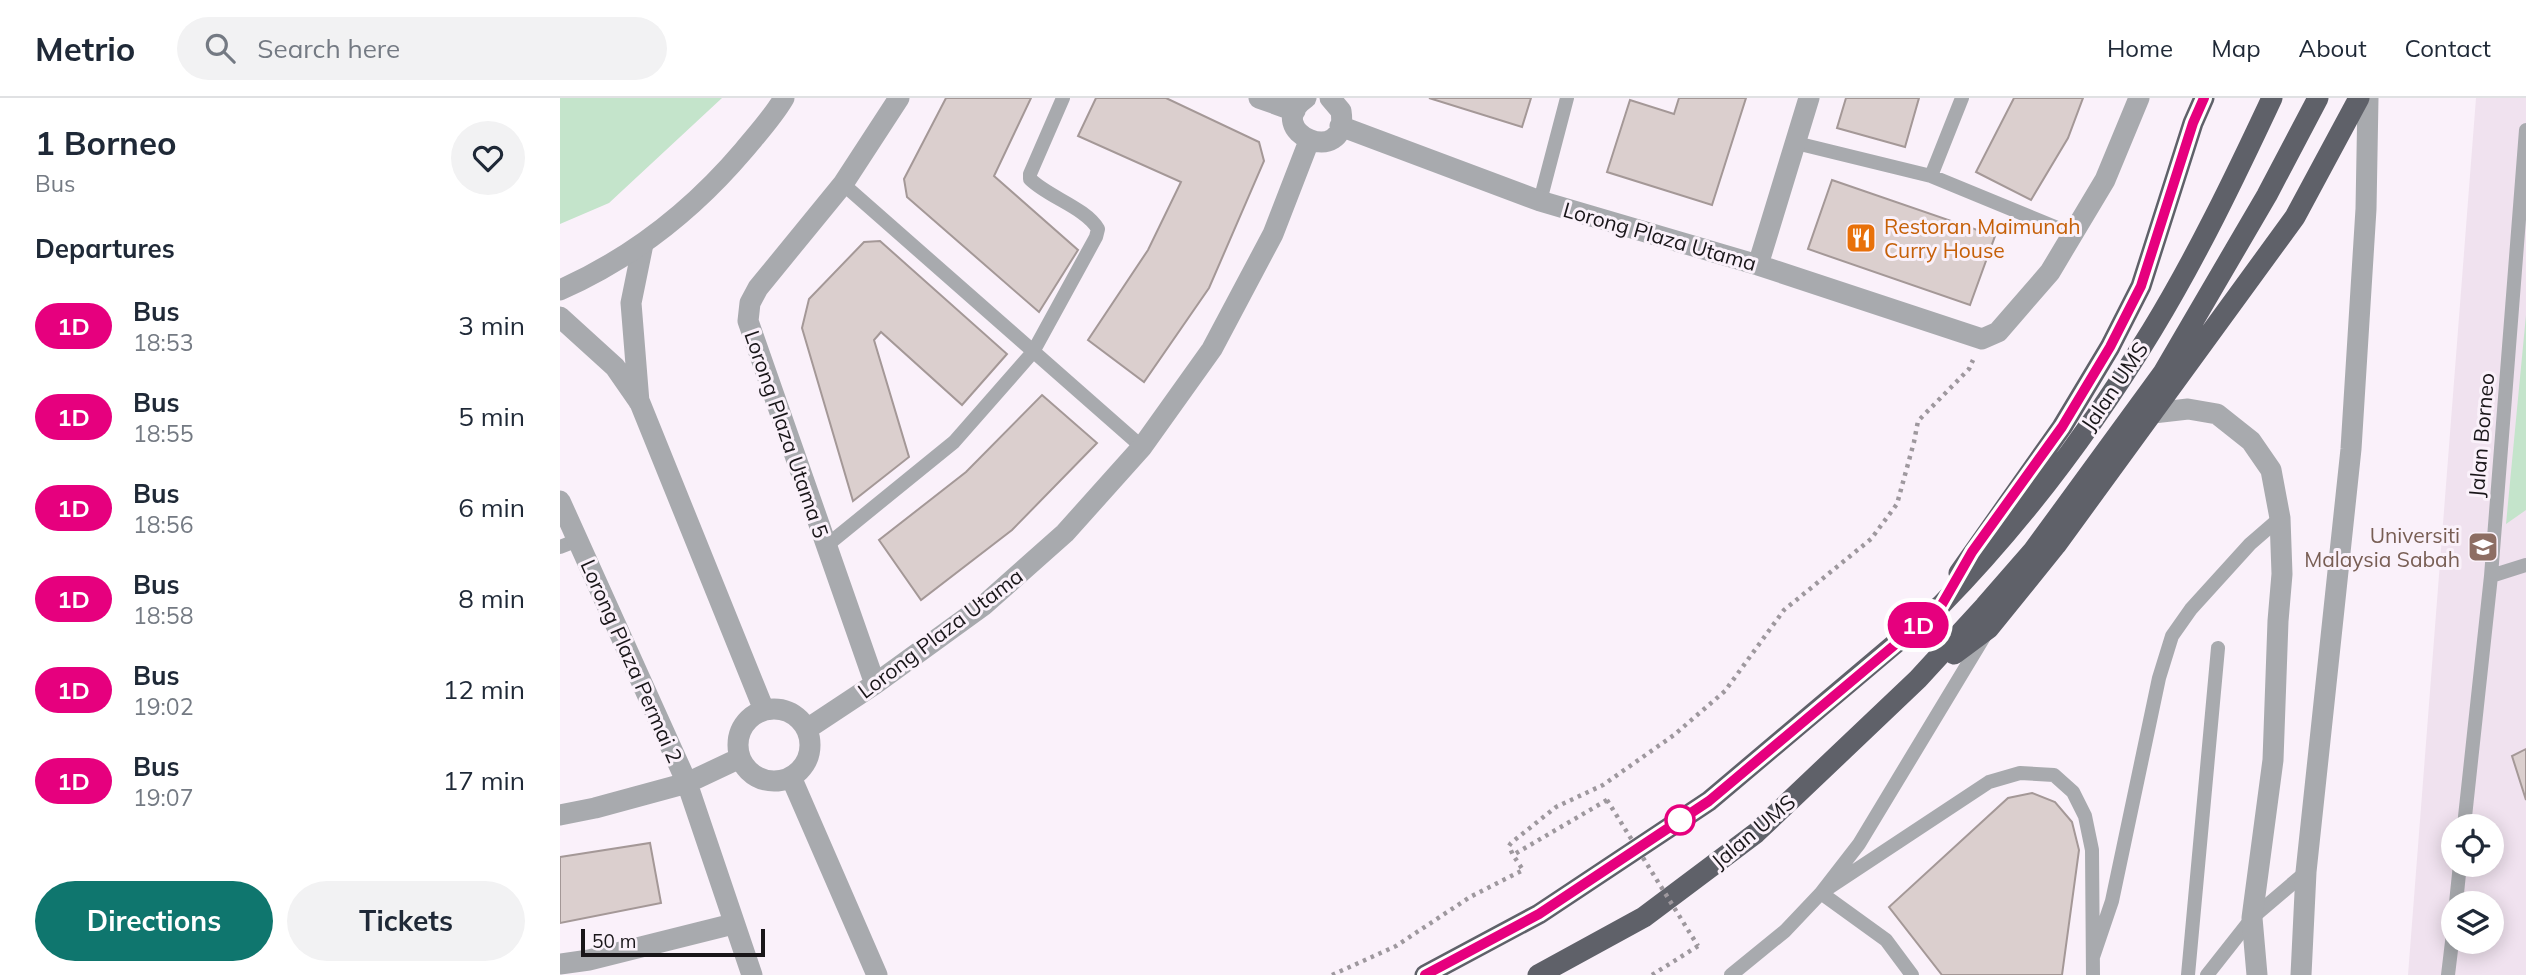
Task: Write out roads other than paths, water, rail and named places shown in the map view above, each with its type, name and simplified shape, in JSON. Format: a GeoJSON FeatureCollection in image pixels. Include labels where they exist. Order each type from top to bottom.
{"type":"FeatureCollection","features":[{"type":"Feature","properties":{"kind":"highway"},"geometry":{"type":"LineString","coordinates":[[1941,606],[1972,552],[2062,427],[2123,322],[2141,286],[2193,123],[2204,98]]}},
{"type":"Feature","properties":{"kind":"highway","name":"Jalan UMS"},"geometry":{"type":"LineString","coordinates":[[1425,975],[1539,914],[1709,801],[1941,606],[1991,552],[2030,504],[2101,408],[2152,330],[2227,193],[2272,98]]}},
{"type":"Feature","properties":{"kind":"highway","name":"Jalan UMS"},"geometry":{"type":"LineString","coordinates":[[1538,975],[1644,917],[1756,834],[1918,679],[2033,551],[2163,373],[2267,195],[2318,98]]}},
{"type":"Feature","properties":{"kind":"highway"},"geometry":{"type":"LineString","coordinates":[[1918,679],[1989,628],[2056,545],[2295,217],[2358,98]]}},
{"type":"Feature","properties":{"kind":"street"},"geometry":{"type":"LineString","coordinates":[[560,290],[587,278],[643,244],[714,185],[775,114],[784,98]]}},
{"type":"Feature","properties":{"kind":"street","name":"Lorong Plaza Utama 5"},"geometry":{"type":"LineString","coordinates":[[875,684],[748,321],[750,303],[758,288],[843,184],[899,98]]}},
{"type":"Feature","properties":{"kind":"street"},"geometry":{"type":"LineString","coordinates":[[1259,98],[1301,104],[1294,118],[1298,132],[1309,141],[1324,142],[1337,133],[1340,126],[1341,111],[1330,98]]}},
{"type":"Feature","properties":{"kind":"street"},"geometry":{"type":"LineString","coordinates":[[1758,265],[1809,98]]}},
{"type":"Feature","properties":{"kind":"street"},"geometry":{"type":"LineString","coordinates":[[2072,234],[2105,180],[2139,98]]}},
{"type":"Feature","properties":{"kind":"street"},"geometry":{"type":"LineString","coordinates":[[2301,975],[2306,872],[2351,449],[2366,209],[2368,98]]}},
{"type":"Feature","properties":{"kind":"street","name":"Lorong Plaza Utama"},"geometry":{"type":"LineString","coordinates":[[1340,126],[1540,201],[1758,265],[1982,339],[1998,332],[2050,272],[2072,234]]}},
{"type":"Feature","properties":{"kind":"street","name":"Lorong Plaza Utama"},"geometry":{"type":"LineString","coordinates":[[807,729],[875,684],[984,605],[1065,533],[1142,447],[1212,349],[1273,233],[1309,141]]}},
{"type":"Feature","properties":{"kind":"street"},"geometry":{"type":"LineString","coordinates":[[640,403],[631,303],[643,244]]}},
{"type":"Feature","properties":{"kind":"street"},"geometry":{"type":"LineString","coordinates":[[560,317],[615,367],[640,403],[764,710]]}},
{"type":"Feature","properties":{"kind":"street"},"geometry":{"type":"LineString","coordinates":[[2153,412],[2188,409],[2217,414],[2251,441],[2271,470],[2280,518],[2282,574],[2273,760],[2252,918],[2257,975]]}},
{"type":"Feature","properties":{"kind":"street","name":"Lorong Plaza Permai 2"},"geometry":{"type":"LineString","coordinates":[[560,501],[569,543],[687,783]]}},
{"type":"Feature","properties":{"kind":"street"},"geometry":{"type":"LineString","coordinates":[[777,708],[800,719],[810,740],[807,761],[791,777],[779,781],[767,781],[746,769],[737,746],[745,723],[764,710],[777,708]]}},
{"type":"Feature","properties":{"kind":"street","name":"Lorong Plaza Permai 2"},"geometry":{"type":"LineString","coordinates":[[560,815],[687,783],[740,758]]}},
{"type":"Feature","properties":{"kind":"street"},"geometry":{"type":"LineString","coordinates":[[791,777],[877,975]]}},
{"type":"Feature","properties":{"kind":"street"},"geometry":{"type":"LineString","coordinates":[[687,783],[752,975]]}},
{"type":"Feature","properties":{"kind":"street"},"geometry":{"type":"LineString","coordinates":[[560,964],[589,960],[733,924]]}},
{"type":"Feature","properties":{"kind":"lane"},"geometry":{"type":"LineString","coordinates":[[827,546],[954,442],[1033,352],[1096,237],[1098,229],[1093,221],[1030,179],[1063,98]]}},
{"type":"Feature","properties":{"kind":"lane"},"geometry":{"type":"LineString","coordinates":[[1540,201],[1567,98]]}},
{"type":"Feature","properties":{"kind":"lane"},"geometry":{"type":"LineString","coordinates":[[1931,176],[1962,98]]}},
{"type":"Feature","properties":{"kind":"lane","name":"Jalan Borneo"},"geometry":{"type":"LineString","coordinates":[[2465,814],[2491,576],[2526,130]]}},
{"type":"Feature","properties":{"kind":"lane"},"geometry":{"type":"LineString","coordinates":[[1796,144],[1931,176],[2072,234]]}},
{"type":"Feature","properties":{"kind":"lane"},"geometry":{"type":"LineString","coordinates":[[843,184],[1142,447]]}},
{"type":"Feature","properties":{"kind":"lane"},"geometry":{"type":"LineString","coordinates":[[2093,957],[2112,901],[2159,678],[2172,636],[2191,609],[2250,544],[2280,518]]}},
{"type":"Feature","properties":{"kind":"lane"},"geometry":{"type":"LineString","coordinates":[[2491,576],[2526,565]]}},
{"type":"Feature","properties":{"kind":"lane"},"geometry":{"type":"LineString","coordinates":[[1731,975],[1785,931],[1821,893],[1859,844],[1989,628]]}},
{"type":"Feature","properties":{"kind":"lane"},"geometry":{"type":"LineString","coordinates":[[2188,975],[2218,649]]}},
{"type":"Feature","properties":{"kind":"lane"},"geometry":{"type":"LineString","coordinates":[[1821,893],[1989,782],[2020,773],[2054,775],[2073,792],[2085,816],[2092,850],[2093,975]]}},
{"type":"Feature","properties":{"kind":"lane"},"geometry":{"type":"LineString","coordinates":[[2207,975],[2252,918],[2306,872]]}},
{"type":"Feature","properties":{"kind":"lane"},"geometry":{"type":"LineString","coordinates":[[1821,893],[1886,940],[1912,975]]}},
{"type":"Feature","properties":{"kind":"lane"},"geometry":{"type":"LineString","coordinates":[[2448,975],[2451,954]]}},
{"type":"Feature","properties":{"kind":"place","name":"Restoran Maimunah Curry House"},"geometry":{"type":"Point","coordinates":[1861,238]}},
{"type":"Feature","properties":{"kind":"place","name":"Universiti Malaysia Sabah"},"geometry":{"type":"Point","coordinates":[2483,547]}}]}
